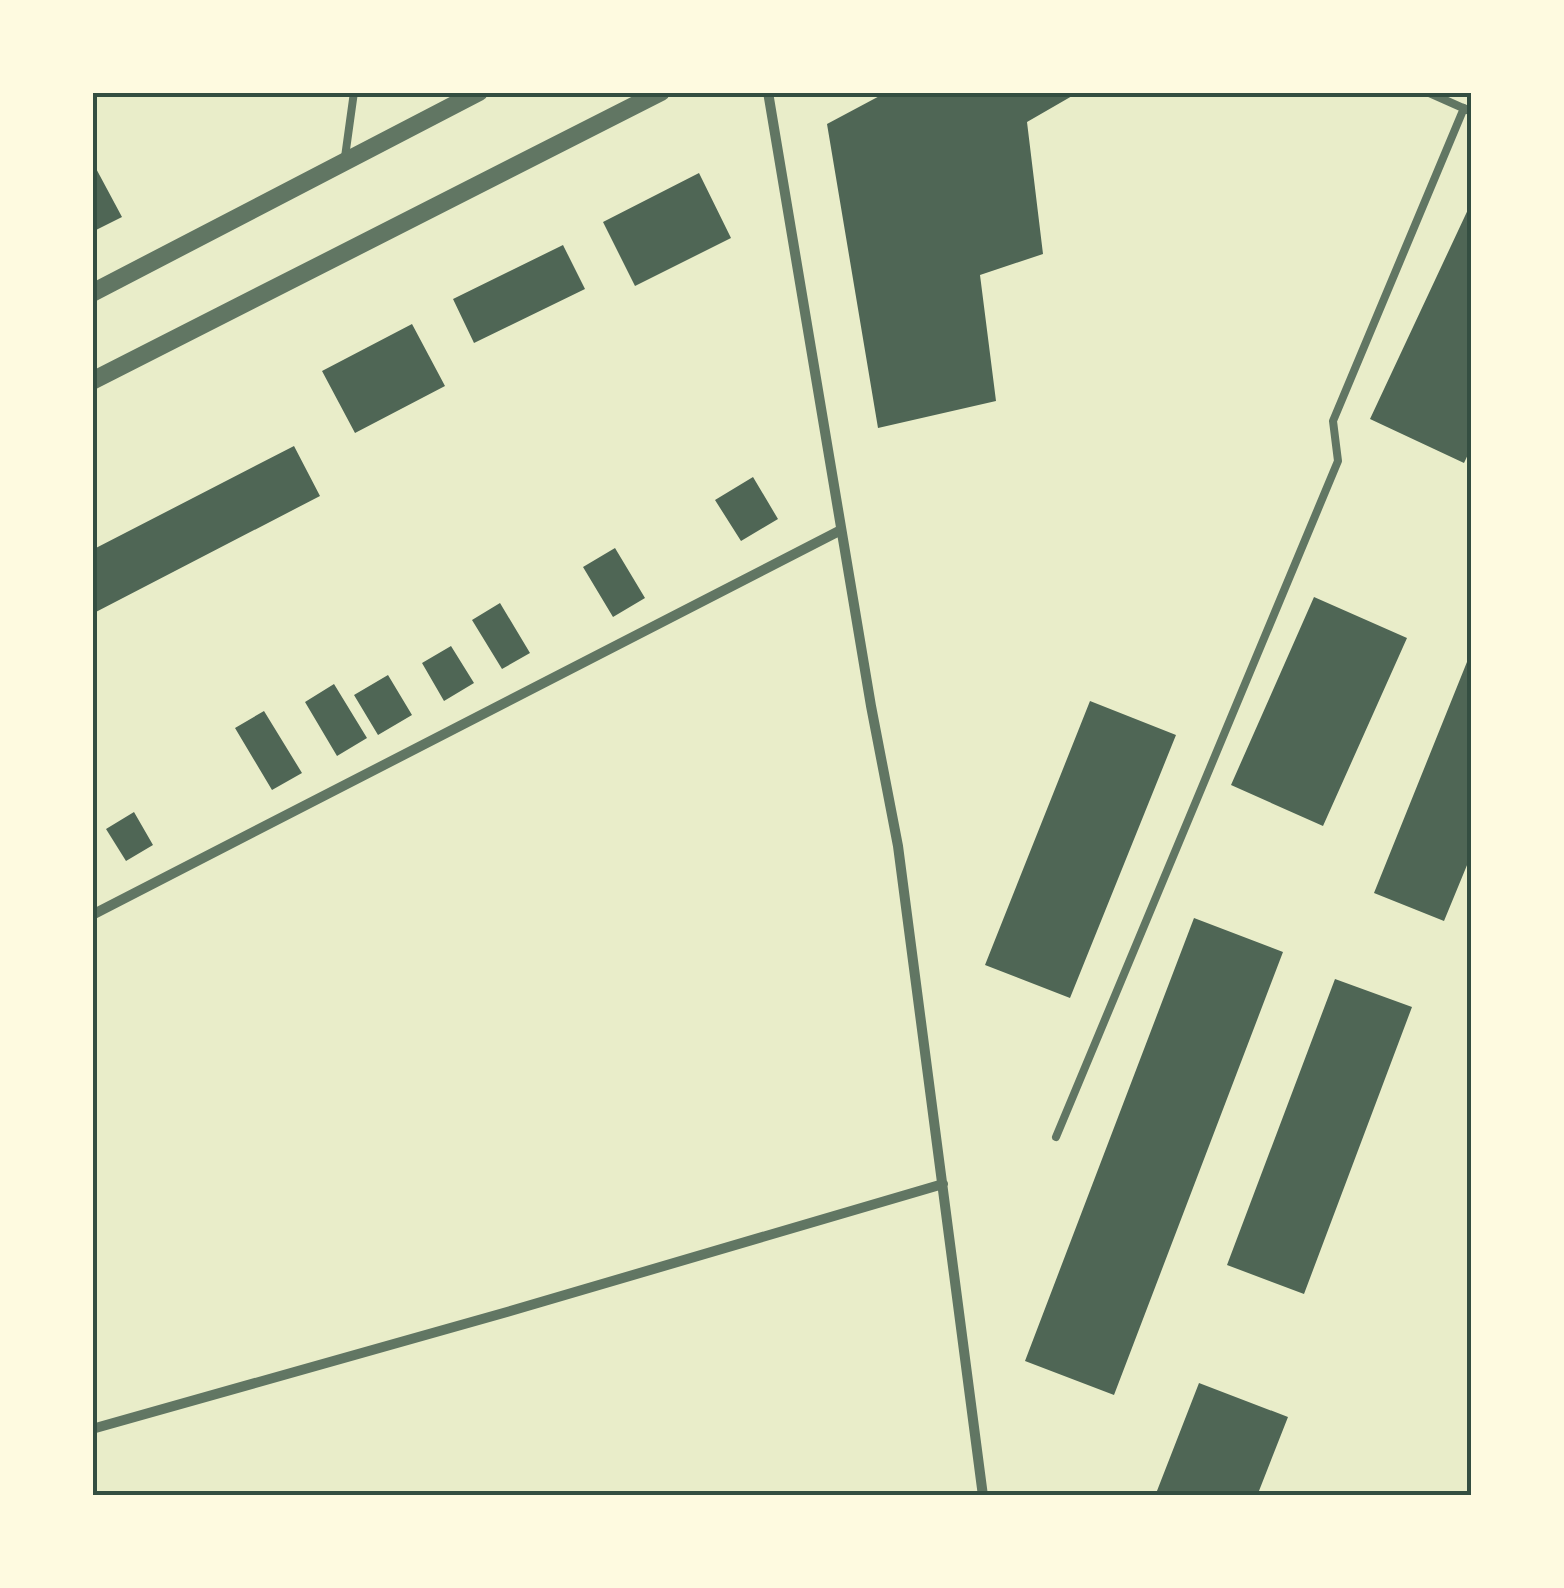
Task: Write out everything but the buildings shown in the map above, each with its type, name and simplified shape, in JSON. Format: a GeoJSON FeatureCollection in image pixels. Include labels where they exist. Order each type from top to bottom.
{"type":"FeatureCollection","features":[{"type":"Feature","properties":{"kind":"street"},"geometry":{"type":"LineString","coordinates":[[92,293],[479,92]]}},
{"type":"Feature","properties":{"kind":"street"},"geometry":{"type":"LineString","coordinates":[[92,380],[661,92]]}},
{"type":"Feature","properties":{"kind":"street"},"geometry":{"type":"LineString","coordinates":[[768,92],[898,846],[983,1496]]}},
{"type":"Feature","properties":{"kind":"street"},"geometry":{"type":"LineString","coordinates":[[92,915],[841,530]]}},
{"type":"Feature","properties":{"kind":"street"},"geometry":{"type":"LineString","coordinates":[[92,1429],[943,1184]]}},
{"type":"Feature","properties":{"kind":"lane"},"geometry":{"type":"LineString","coordinates":[[344,163],[354,92]]}},
{"type":"Feature","properties":{"kind":"lane"},"geometry":{"type":"LineString","coordinates":[[1056,1137],[1338,462],[1333,421],[1468,110],[1427,92]]}}]}
